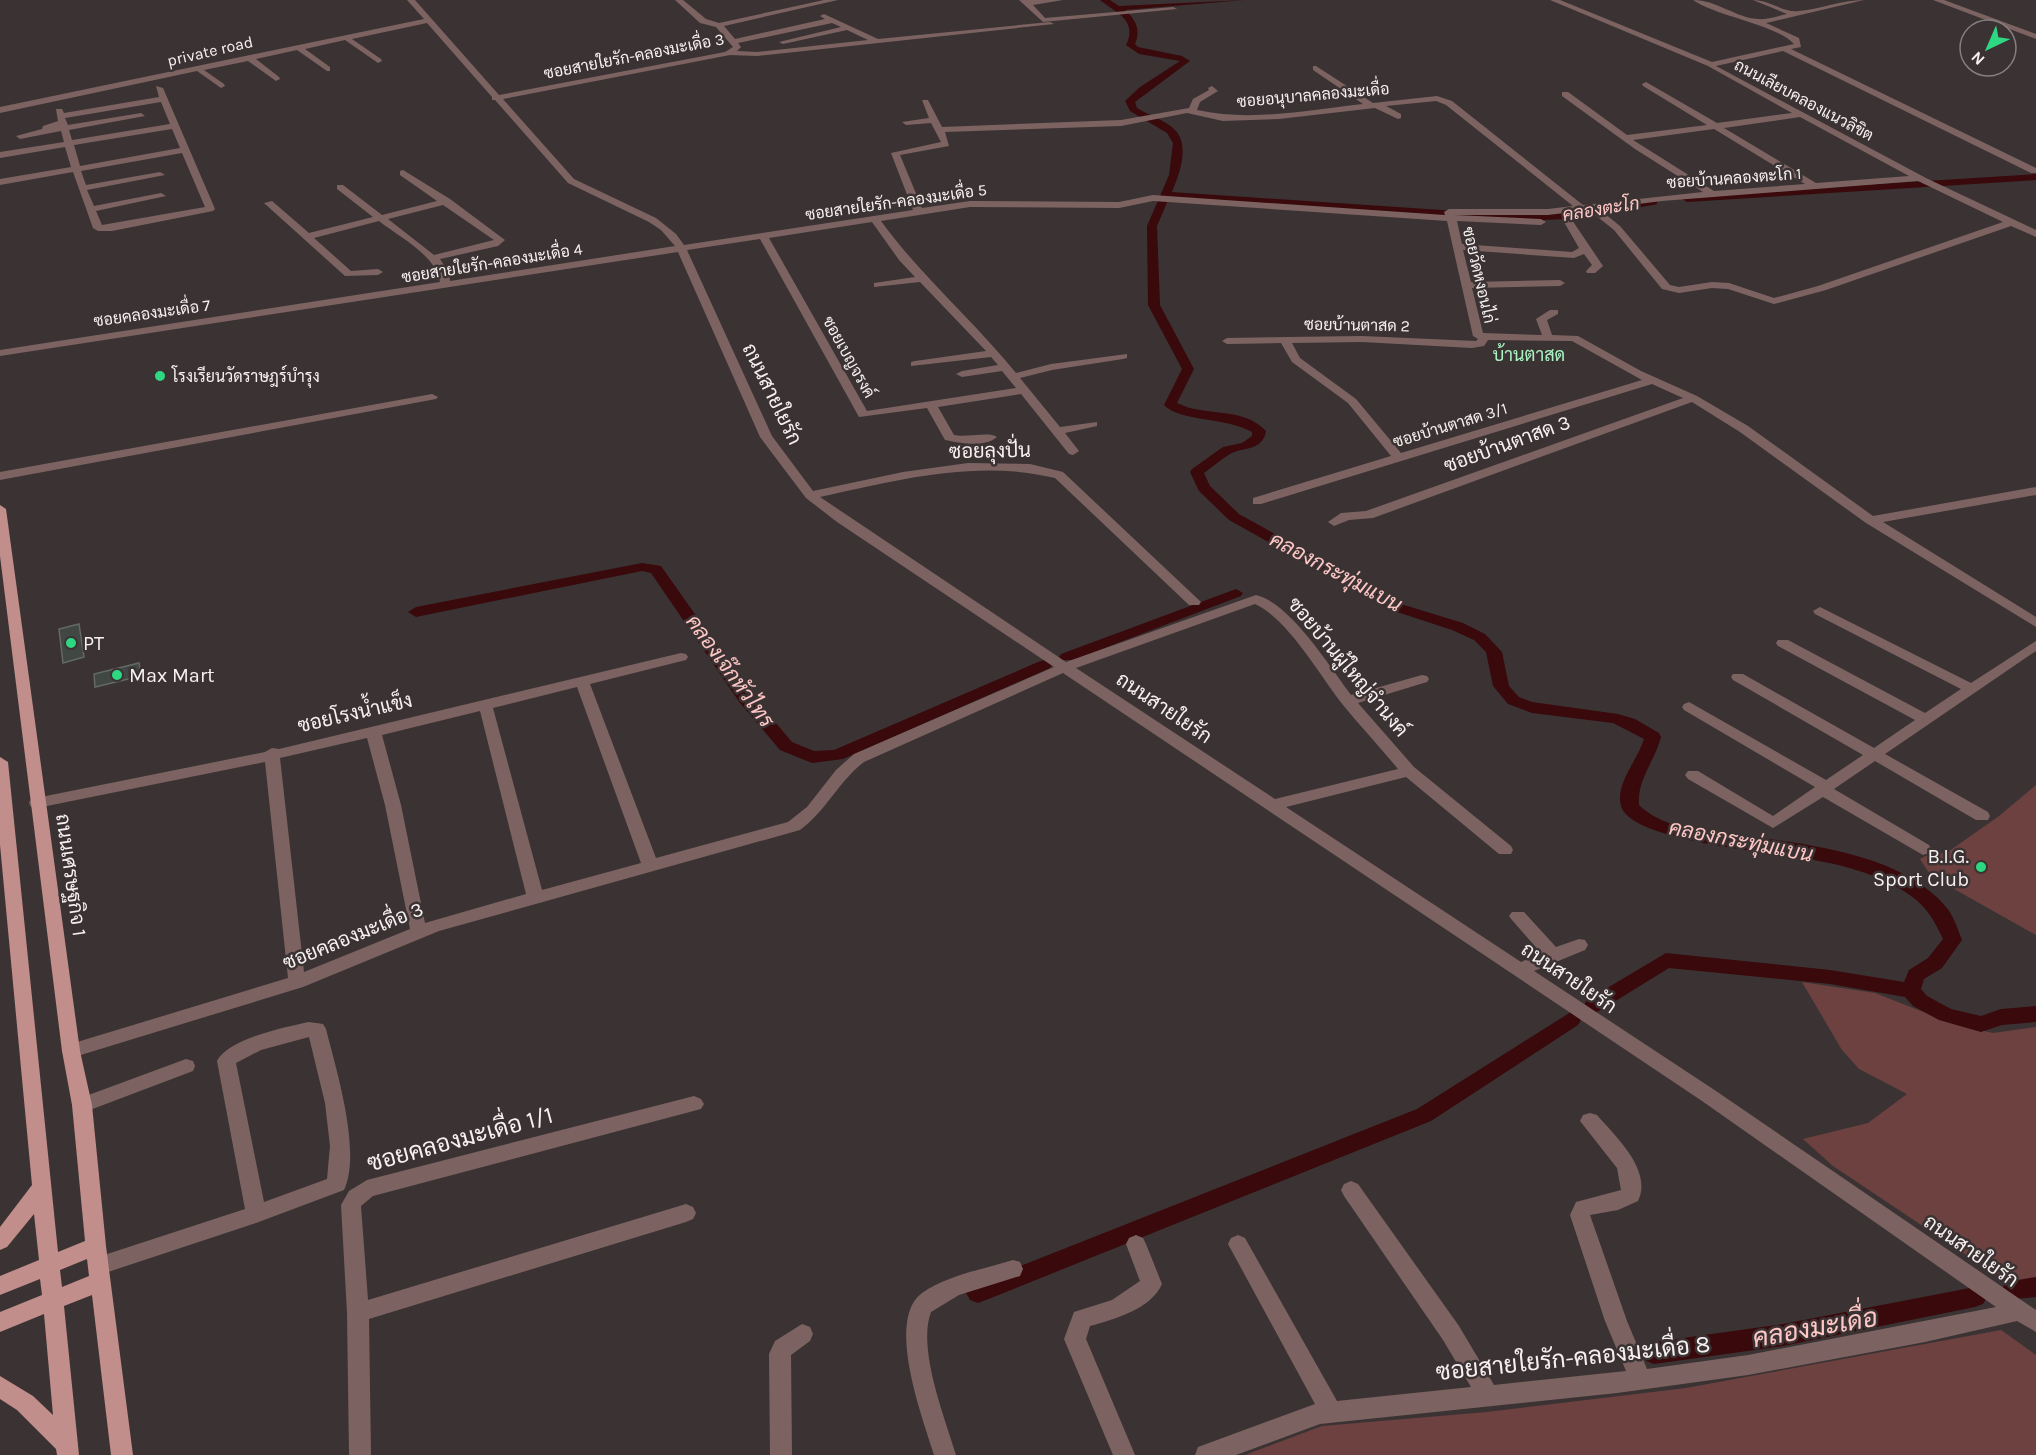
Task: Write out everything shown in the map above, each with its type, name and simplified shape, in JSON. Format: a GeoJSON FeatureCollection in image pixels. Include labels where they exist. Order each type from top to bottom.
{"type":"FeatureCollection","features":[{"type":"Feature","properties":{"kind":"main road","name":"ถนนเศรษฐกิจ 1"},"geometry":{"type":"LineString","coordinates":[[0,509],[71,1051],[82,1105],[122,1455]]}},
{"type":"Feature","properties":{"kind":"main road"},"geometry":{"type":"LineString","coordinates":[[0,764],[43,1185],[48,1266],[67,1449]]}},
{"type":"Feature","properties":{"kind":"main road"},"geometry":{"type":"LineString","coordinates":[[0,1241],[15,1225],[43,1185]]}},
{"type":"Feature","properties":{"kind":"main road"},"geometry":{"type":"LineString","coordinates":[[0,1286],[48,1266],[99,1265]]}},
{"type":"Feature","properties":{"kind":"main road"},"geometry":{"type":"LineString","coordinates":[[0,1322],[52,1301],[99,1265]]}},
{"type":"Feature","properties":{"kind":"main road"},"geometry":{"type":"LineString","coordinates":[[0,1386],[25,1403],[67,1449]]}},
{"type":"Feature","properties":{"kind":"street","name":"ถนนสายใยรัก"},"geometry":{"type":"LineString","coordinates":[[411,0],[495,98],[571,181],[662,227],[672,235],[688,260],[766,437],[810,495],[1519,970],[2028,1316]]}},
{"type":"Feature","properties":{"kind":"street"},"geometry":{"type":"LineString","coordinates":[[679,0],[703,21],[719,25]]}},
{"type":"Feature","properties":{"kind":"street","name":"ซอยสายใยรัก-คลองมะเดื่อ 3"},"geometry":{"type":"LineString","coordinates":[[495,98],[731,53],[737,47],[719,25],[834,0]]}},
{"type":"Feature","properties":{"kind":"street"},"geometry":{"type":"LineString","coordinates":[[1025,2],[1059,0]]}},
{"type":"Feature","properties":{"kind":"street"},"geometry":{"type":"LineString","coordinates":[[1554,0],[1712,65]]}},
{"type":"Feature","properties":{"kind":"street"},"geometry":{"type":"LineString","coordinates":[[1698,0],[1748,20],[1761,21],[1860,0]]}},
{"type":"Feature","properties":{"kind":"street"},"geometry":{"type":"LineString","coordinates":[[1757,0],[1794,14]]}},
{"type":"Feature","properties":{"kind":"street"},"geometry":{"type":"LineString","coordinates":[[1938,0],[2036,37]]}},
{"type":"Feature","properties":{"kind":"street"},"geometry":{"type":"LineString","coordinates":[[1025,2],[1041,19],[1134,14],[1146,10],[1173,9]]}},
{"type":"Feature","properties":{"kind":"street"},"geometry":{"type":"LineString","coordinates":[[806,6],[875,40]]}},
{"type":"Feature","properties":{"kind":"street"},"geometry":{"type":"LineString","coordinates":[[734,42],[833,20]]}},
{"type":"Feature","properties":{"kind":"street","name":"private road"},"geometry":{"type":"LineString","coordinates":[[0,110],[153,80],[248,57],[427,21]]}},
{"type":"Feature","properties":{"kind":"street","name":"ถนนเลียบคลองแนวลิขิต"},"geometry":{"type":"LineString","coordinates":[[1712,65],[1784,48],[1798,42],[1759,23],[1761,21]]}},
{"type":"Feature","properties":{"kind":"street"},"geometry":{"type":"LineString","coordinates":[[731,53],[757,54],[875,40],[1050,24]]}},
{"type":"Feature","properties":{"kind":"street"},"geometry":{"type":"LineString","coordinates":[[777,44],[848,28]]}},
{"type":"Feature","properties":{"kind":"street"},"geometry":{"type":"LineString","coordinates":[[345,38],[378,61]]}},
{"type":"Feature","properties":{"kind":"street"},"geometry":{"type":"LineString","coordinates":[[297,47],[327,69]]}},
{"type":"Feature","properties":{"kind":"street"},"geometry":{"type":"LineString","coordinates":[[1784,48],[1917,112],[1929,114],[2035,168]]}},
{"type":"Feature","properties":{"kind":"street"},"geometry":{"type":"LineString","coordinates":[[248,57],[276,79]]}},
{"type":"Feature","properties":{"kind":"street","name":"ถนนเลียบคลองแนวลิขิต"},"geometry":{"type":"LineString","coordinates":[[1712,65],[1799,115],[1921,179],[2036,234]]}},
{"type":"Feature","properties":{"kind":"street"},"geometry":{"type":"LineString","coordinates":[[197,68],[220,86]]}},
{"type":"Feature","properties":{"kind":"street"},"geometry":{"type":"LineString","coordinates":[[1316,68],[1374,105],[1398,116]]}},
{"type":"Feature","properties":{"kind":"street"},"geometry":{"type":"LineString","coordinates":[[1646,84],[1816,186]]}},
{"type":"Feature","properties":{"kind":"street"},"geometry":{"type":"LineString","coordinates":[[61,119],[82,188],[98,228],[104,229],[210,209],[159,88]]}},
{"type":"Feature","properties":{"kind":"street"},"geometry":{"type":"LineString","coordinates":[[1193,110],[1196,101],[1210,96],[1214,91],[1212,88]]}},
{"type":"Feature","properties":{"kind":"street"},"geometry":{"type":"LineString","coordinates":[[1565,94],[1626,138],[1714,195]]}},
{"type":"Feature","properties":{"kind":"street","name":"ซอยอนุบาลคลองมะเดื่อ"},"geometry":{"type":"LineString","coordinates":[[939,130],[1135,122],[1193,110],[1223,118],[1239,118],[1431,98],[1444,100],[1617,228],[1666,287],[1679,290],[1712,285],[1729,286],[1774,302],[1822,288],[2012,222]]}},
{"type":"Feature","properties":{"kind":"street"},"geometry":{"type":"LineString","coordinates":[[20,136],[47,131],[61,119],[163,99]]}},
{"type":"Feature","properties":{"kind":"street"},"geometry":{"type":"LineString","coordinates":[[919,212],[895,153],[946,144],[925,102]]}},
{"type":"Feature","properties":{"kind":"street"},"geometry":{"type":"LineString","coordinates":[[1626,138],[1799,115]]}},
{"type":"Feature","properties":{"kind":"street"},"geometry":{"type":"LineString","coordinates":[[61,119],[141,116]]}},
{"type":"Feature","properties":{"kind":"street"},"geometry":{"type":"LineString","coordinates":[[906,122],[933,120]]}},
{"type":"Feature","properties":{"kind":"street"},"geometry":{"type":"LineString","coordinates":[[0,155],[176,126]]}},
{"type":"Feature","properties":{"kind":"street"},"geometry":{"type":"LineString","coordinates":[[0,182],[186,150]]}},
{"type":"Feature","properties":{"kind":"street"},"geometry":{"type":"LineString","coordinates":[[403,173],[447,201],[500,240],[495,244],[433,258]]}},
{"type":"Feature","properties":{"kind":"street"},"geometry":{"type":"LineString","coordinates":[[82,188],[160,175]]}},
{"type":"Feature","properties":{"kind":"street","name":"ซอยบ้านคลองตะโก 1"},"geometry":{"type":"LineString","coordinates":[[1450,215],[1592,210],[1662,198],[1921,179]]}},
{"type":"Feature","properties":{"kind":"street"},"geometry":{"type":"LineString","coordinates":[[340,187],[433,258],[444,273],[446,285]]}},
{"type":"Feature","properties":{"kind":"street"},"geometry":{"type":"LineString","coordinates":[[91,209],[161,196]]}},
{"type":"Feature","properties":{"kind":"street","name":"ซอยสายใยรัก-คลองมะเดื่อ 5"},"geometry":{"type":"LineString","coordinates":[[680,249],[992,203],[1119,205],[1153,198]]}},
{"type":"Feature","properties":{"kind":"street","name":"ซอยวัดหงอนไก่"},"geometry":{"type":"LineString","coordinates":[[1153,198],[1450,215],[1478,336],[1484,339],[1574,338],[1653,380],[1693,398],[1744,429],[1871,520],[2036,623]]}},
{"type":"Feature","properties":{"kind":"street"},"geometry":{"type":"LineString","coordinates":[[307,237],[447,201]]}},
{"type":"Feature","properties":{"kind":"street"},"geometry":{"type":"LineString","coordinates":[[269,203],[349,274],[378,272]]}},
{"type":"Feature","properties":{"kind":"street"},"geometry":{"type":"LineString","coordinates":[[1450,215],[1541,222]]}},
{"type":"Feature","properties":{"kind":"street"},"geometry":{"type":"LineString","coordinates":[[874,219],[921,279],[994,353],[1073,451]]}},
{"type":"Feature","properties":{"kind":"street"},"geometry":{"type":"LineString","coordinates":[[1569,222],[1598,266],[1591,271]]}},
{"type":"Feature","properties":{"kind":"street","name":"ซอยเบญจรงค์"},"geometry":{"type":"LineString","coordinates":[[763,236],[861,414],[1023,390]]}},
{"type":"Feature","properties":{"kind":"street"},"geometry":{"type":"LineString","coordinates":[[1458,247],[1574,255],[1585,249]]}},
{"type":"Feature","properties":{"kind":"street","name":"ซอยสายใยรัก-คลองมะเดื่อ 4"},"geometry":{"type":"LineString","coordinates":[[308,307],[680,249]]}},
{"type":"Feature","properties":{"kind":"street"},"geometry":{"type":"LineString","coordinates":[[878,285],[921,279]]}},
{"type":"Feature","properties":{"kind":"street"},"geometry":{"type":"LineString","coordinates":[[1467,285],[1560,283]]}},
{"type":"Feature","properties":{"kind":"street","name":"ซอยคลองมะเดื่อ 7"},"geometry":{"type":"LineString","coordinates":[[0,353],[308,307]]}},
{"type":"Feature","properties":{"kind":"street"},"geometry":{"type":"LineString","coordinates":[[1548,338],[1541,319],[1554,312]]}},
{"type":"Feature","properties":{"kind":"street","name":"ซอยบ้านตาสด 2"},"geometry":{"type":"LineString","coordinates":[[1227,340],[1362,339],[1472,345],[1480,344],[1484,339]]}},
{"type":"Feature","properties":{"kind":"street"},"geometry":{"type":"LineString","coordinates":[[1285,341],[1296,360],[1352,401],[1399,458]]}},
{"type":"Feature","properties":{"kind":"street"},"geometry":{"type":"LineString","coordinates":[[915,364],[994,353]]}},
{"type":"Feature","properties":{"kind":"street"},"geometry":{"type":"LineString","coordinates":[[1013,378],[1051,367],[1123,356]]}},
{"type":"Feature","properties":{"kind":"street"},"geometry":{"type":"LineString","coordinates":[[962,374],[1005,367]]}},
{"type":"Feature","properties":{"kind":"street","name":"ซอยบ้านตาสด 3/1"},"geometry":{"type":"LineString","coordinates":[[1257,501],[1653,380]]}},
{"type":"Feature","properties":{"kind":"street"},"geometry":{"type":"LineString","coordinates":[[0,476],[432,397]]}},
{"type":"Feature","properties":{"kind":"street","name":"ซอยบ้านตาสด 3"},"geometry":{"type":"LineString","coordinates":[[1334,522],[1346,516],[1368,515],[1693,398]]}},
{"type":"Feature","properties":{"kind":"street"},"geometry":{"type":"LineString","coordinates":[[931,405],[949,437],[966,441],[991,437]]}},
{"type":"Feature","properties":{"kind":"street"},"geometry":{"type":"LineString","coordinates":[[1057,431],[1093,424]]}},
{"type":"Feature","properties":{"kind":"street","name":"ซอยลุงปั่น"},"geometry":{"type":"LineString","coordinates":[[810,495],[968,467],[1023,466],[1042,470],[1059,475],[1194,602]]}},
{"type":"Feature","properties":{"kind":"street"},"geometry":{"type":"LineString","coordinates":[[1871,520],[2036,491]]}},
{"type":"Feature","properties":{"kind":"street","name":"ซอยบ้านผู้ใหญ่จำนงค์"},"geometry":{"type":"LineString","coordinates":[[1065,667],[1256,599],[1269,605],[1300,637],[1348,701],[1409,771],[1505,850]]}},
{"type":"Feature","properties":{"kind":"street"},"geometry":{"type":"LineString","coordinates":[[1820,611],[1970,688]]}},
{"type":"Feature","properties":{"kind":"street"},"geometry":{"type":"LineString","coordinates":[[1783,644],[1925,719]]}},
{"type":"Feature","properties":{"kind":"street"},"geometry":{"type":"LineString","coordinates":[[1693,776],[1773,823],[2036,645]]}},
{"type":"Feature","properties":{"kind":"street","name":"ซอยโรงน้ำแข็ง"},"geometry":{"type":"LineString","coordinates":[[37,803],[373,731],[681,657]]}},
{"type":"Feature","properties":{"kind":"street","name":"ซอยคลองมะเดื่อ 3"},"geometry":{"type":"LineString","coordinates":[[71,1051],[297,982],[434,926],[794,826],[808,818],[840,772],[860,758],[1065,667]]}},
{"type":"Feature","properties":{"kind":"street"},"geometry":{"type":"LineString","coordinates":[[1738,677],[1982,816]]}},
{"type":"Feature","properties":{"kind":"street"},"geometry":{"type":"LineString","coordinates":[[1348,701],[1422,679]]}},
{"type":"Feature","properties":{"kind":"street"},"geometry":{"type":"LineString","coordinates":[[582,682],[651,866]]}},
{"type":"Feature","properties":{"kind":"street"},"geometry":{"type":"LineString","coordinates":[[485,704],[536,899]]}},
{"type":"Feature","properties":{"kind":"street"},"geometry":{"type":"LineString","coordinates":[[1689,707],[1923,849]]}},
{"type":"Feature","properties":{"kind":"street"},"geometry":{"type":"LineString","coordinates":[[373,731],[393,805],[419,933]]}},
{"type":"Feature","properties":{"kind":"street"},"geometry":{"type":"LineString","coordinates":[[272,753],[283,872],[297,982]]}},
{"type":"Feature","properties":{"kind":"street"},"geometry":{"type":"LineString","coordinates":[[1273,806],[1409,771]]}},
{"type":"Feature","properties":{"kind":"street"},"geometry":{"type":"LineString","coordinates":[[1518,916],[1554,956]]}},
{"type":"Feature","properties":{"kind":"street"},"geometry":{"type":"LineString","coordinates":[[1519,970],[1579,945]]}},
{"type":"Feature","properties":{"kind":"street"},"geometry":{"type":"LineString","coordinates":[[99,1265],[256,1214],[337,1184],[340,1146],[335,1103],[316,1029],[259,1044],[235,1053],[226,1061],[256,1214]]}},
{"type":"Feature","properties":{"kind":"street"},"geometry":{"type":"LineString","coordinates":[[82,1105],[186,1066]]}},
{"type":"Feature","properties":{"kind":"street","name":"ซอยคลองมะเดื่อ 1/1"},"geometry":{"type":"LineString","coordinates":[[360,1455],[358,1313],[351,1205],[361,1192],[470,1161],[694,1104]]}},
{"type":"Feature","properties":{"kind":"street"},"geometry":{"type":"LineString","coordinates":[[1590,1121],[1623,1161],[1632,1186],[1631,1195],[1618,1201],[1583,1208],[1580,1215],[1616,1321],[1641,1380]]}},
{"type":"Feature","properties":{"kind":"street"},"geometry":{"type":"LineString","coordinates":[[1351,1190],[1451,1333],[1488,1396]]}},
{"type":"Feature","properties":{"kind":"street"},"geometry":{"type":"LineString","coordinates":[[358,1313],[686,1213]]}},
{"type":"Feature","properties":{"kind":"street"},"geometry":{"type":"LineString","coordinates":[[1124,1455],[1075,1339],[1082,1319],[1120,1308],[1141,1296],[1152,1284],[1136,1244]]}},
{"type":"Feature","properties":{"kind":"street"},"geometry":{"type":"LineString","coordinates":[[1238,1244],[1331,1412]]}},
{"type":"Feature","properties":{"kind":"street"},"geometry":{"type":"LineString","coordinates":[[945,1455],[920,1372],[918,1324],[923,1306],[936,1296],[1013,1269]]}},
{"type":"Feature","properties":{"kind":"street","name":"ซอยสายใยรัก-คลองมะเดื่อ 8"},"geometry":{"type":"LineString","coordinates":[[1206,1455],[1320,1413],[1641,1380],[1760,1363],[1946,1328],[2028,1316]]}},
{"type":"Feature","properties":{"kind":"street"},"geometry":{"type":"LineString","coordinates":[[781,1455],[780,1354],[783,1348],[802,1334]]}},
{"type":"Feature","properties":{"kind":"shaded area","name":"B.I.G. Sport Club"},"geometry":{"type":"Polygon","coordinates":[[[2036,785],[2036,935],[1931,876],[1920,859],[1936,851],[1945,854],[1999,816],[2036,785]]]}},
{"type":"Feature","properties":{"kind":"shaded area"},"geometry":{"type":"Polygon","coordinates":[[[1802,982],[1875,993],[1954,1024],[1993,1033],[2036,1027],[2036,1279],[2008,1283],[1833,1166],[1803,1139],[1868,1123],[1907,1094],[1859,1069],[1842,1050],[1802,982]]]}},
{"type":"Feature","properties":{"kind":"shaded area"},"geometry":{"type":"Polygon","coordinates":[[[2001,1330],[2036,1355],[2036,1455],[1245,1455],[1322,1426],[1487,1412],[1686,1388],[2001,1330]]]}},
{"type":"Feature","properties":{"kind":"building","name":"PT"},"geometry":{"type":"Polygon","coordinates":[[[79,624],[84,657],[63,663],[59,629],[79,624]]]}},
{"type":"Feature","properties":{"kind":"building","name":"Max Mart"},"geometry":{"type":"Polygon","coordinates":[[[139,663],[141,676],[95,687],[94,674],[139,663]]]}},
{"type":"Feature","properties":{"kind":"waterway","name":"คลองกระทุ่มแบน"},"geometry":{"type":"LineString","coordinates":[[1104,0],[1118,8]]}},
{"type":"Feature","properties":{"kind":"waterway"},"geometry":{"type":"LineString","coordinates":[[1118,8],[1241,0]]}},
{"type":"Feature","properties":{"kind":"waterway","name":"คลองกระทุ่มแบน"},"geometry":{"type":"LineString","coordinates":[[1118,8],[1133,24],[1134,37],[1130,45],[1135,49],[1186,61],[1143,89],[1130,101],[1133,109],[1171,131],[1178,143],[1174,175],[1152,226],[1154,305],[1188,369],[1170,405],[1190,413],[1235,419],[1259,431],[1258,438],[1246,446],[1228,450],[1197,472],[1204,488],[1234,517],[1396,607],[1458,626],[1480,637],[1494,652],[1501,686],[1513,700],[1532,708],[1618,719],[1653,737],[1646,756],[1633,779],[1629,796],[1630,807],[1648,822],[1680,832],[1815,853],[1852,862],[1888,875],[1918,891],[1941,913],[1953,940],[1935,963],[1916,975],[1911,991]]}},
{"type":"Feature","properties":{"kind":"waterway","name":"คลองตะโก"},"geometry":{"type":"LineString","coordinates":[[1687,199],[2036,177]]}},
{"type":"Feature","properties":{"kind":"waterway","name":"คลองตะโก"},"geometry":{"type":"LineString","coordinates":[[1167,195],[1517,218],[1567,216],[1653,202]]}},
{"type":"Feature","properties":{"kind":"waterway","name":"คลองเจ๊กหัวไทร"},"geometry":{"type":"LineString","coordinates":[[416,612],[642,567],[656,569],[746,699],[786,746],[812,757],[837,755],[1044,665]]}},
{"type":"Feature","properties":{"kind":"waterway","name":"คลองเจ๊กหัวไทร"},"geometry":{"type":"LineString","coordinates":[[1067,657],[1236,593]]}},
{"type":"Feature","properties":{"kind":"waterway"},"geometry":{"type":"LineString","coordinates":[[1594,1005],[1666,960],[1830,977],[1911,991]]}},
{"type":"Feature","properties":{"kind":"waterway","name":"คลองกระทุ่มแบน"},"geometry":{"type":"LineString","coordinates":[[1911,991],[1920,1001],[1946,1015],[1981,1024],[2001,1017],[2036,1014]]}},
{"type":"Feature","properties":{"kind":"waterway"},"geometry":{"type":"LineString","coordinates":[[978,1293],[1424,1115],[1571,1020]]}},
{"type":"Feature","properties":{"kind":"waterway","name":"คลองมะเดื่อ"},"geometry":{"type":"LineString","coordinates":[[2014,1289],[2036,1287]]}},
{"type":"Feature","properties":{"kind":"waterway","name":"คลองมะเดื่อ"},"geometry":{"type":"LineString","coordinates":[[1654,1353],[1783,1335],[1975,1297]]}},
{"type":"Feature","properties":{"kind":"place","name":"โรงเรียนวัดราษฎร์บํารุง"},"geometry":{"type":"Point","coordinates":[160,376]}},
{"type":"Feature","properties":{"kind":"place","name":"PT"},"geometry":{"type":"Point","coordinates":[71,643]}},
{"type":"Feature","properties":{"kind":"place","name":"Max Mart"},"geometry":{"type":"Point","coordinates":[117,675]}},
{"type":"Feature","properties":{"kind":"place","name":"B.I.G. Sport Club"},"geometry":{"type":"Point","coordinates":[1981,867]}},
{"type":"Feature","properties":{"kind":"district","name":"บ้านตาสด"},"geometry":{"type":"Point","coordinates":[1529,355]}}]}
